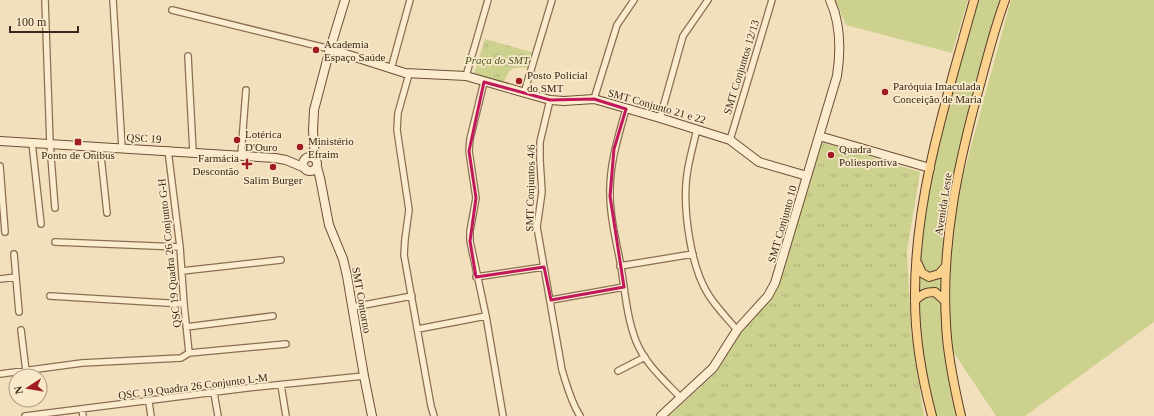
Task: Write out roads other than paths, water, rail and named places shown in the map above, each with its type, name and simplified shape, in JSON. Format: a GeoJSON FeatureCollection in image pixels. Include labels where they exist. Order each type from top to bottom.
{"type":"FeatureCollection","features":[{"type":"Feature","properties":{"kind":"main road","name":"Avenida Leste"},"geometry":{"type":"LineString","coordinates":[[932,416],[923,376],[915,301],[921,214],[930,168],[951,80],[974,0]]}},
{"type":"Feature","properties":{"kind":"main road","name":"Avenida Leste"},"geometry":{"type":"LineString","coordinates":[[961,416],[949,350],[945,301],[946,266],[951,212],[974,107],[1004,1]]}},
{"type":"Feature","properties":{"kind":"main road"},"geometry":{"type":"LineString","coordinates":[[917,261],[922,273],[930,277],[939,274],[946,266]]}},
{"type":"Feature","properties":{"kind":"main road"},"geometry":{"type":"LineString","coordinates":[[915,301],[926,292],[935,292],[945,301]]}},
{"type":"Feature","properties":{"kind":"street"},"geometry":{"type":"LineString","coordinates":[[45,0],[50,144],[55,208]]}},
{"type":"Feature","properties":{"kind":"street"},"geometry":{"type":"LineString","coordinates":[[113,0],[122,148]]}},
{"type":"Feature","properties":{"kind":"street"},"geometry":{"type":"LineString","coordinates":[[310,158],[318,163],[311,169],[303,164],[310,158],[314,143],[314,110],[345,0]]}},
{"type":"Feature","properties":{"kind":"street"},"geometry":{"type":"LineString","coordinates":[[390,69],[410,0]]}},
{"type":"Feature","properties":{"kind":"street"},"geometry":{"type":"LineString","coordinates":[[466,76],[488,0]]}},
{"type":"Feature","properties":{"kind":"street"},"geometry":{"type":"LineString","coordinates":[[524,93],[552,0]]}},
{"type":"Feature","properties":{"kind":"street"},"geometry":{"type":"LineString","coordinates":[[594,99],[617,25],[634,0]]}},
{"type":"Feature","properties":{"kind":"street"},"geometry":{"type":"LineString","coordinates":[[660,118],[683,36],[708,0]]}},
{"type":"Feature","properties":{"kind":"street","name":"SMT Conjuntos 12/13"},"geometry":{"type":"LineString","coordinates":[[730,140],[772,0]]}},
{"type":"Feature","properties":{"kind":"street","name":"SMT Conjunto 10"},"geometry":{"type":"LineString","coordinates":[[661,416],[713,368],[737,330],[768,296],[775,283],[837,76],[840,56],[837,20],[830,0]]}},
{"type":"Feature","properties":{"kind":"street"},"geometry":{"type":"LineString","coordinates":[[172,10],[330,49]]}},
{"type":"Feature","properties":{"kind":"street","name":"SMT Conjunto 21 e 22"},"geometry":{"type":"LineString","coordinates":[[330,49],[410,74],[466,76],[550,100],[564,101],[594,99],[730,140],[759,162],[807,176]]}},
{"type":"Feature","properties":{"kind":"street"},"geometry":{"type":"LineString","coordinates":[[188,56],[193,152]]}},
{"type":"Feature","properties":{"kind":"street"},"geometry":{"type":"LineString","coordinates":[[410,74],[398,113],[397,130],[409,210],[404,255],[434,416]]}},
{"type":"Feature","properties":{"kind":"street"},"geometry":{"type":"LineString","coordinates":[[484,82],[470,139],[469,151],[476,198],[470,231],[470,241],[476,277],[486,316],[503,416]]}},
{"type":"Feature","properties":{"kind":"street"},"geometry":{"type":"LineString","coordinates":[[241,156],[246,90]]}},
{"type":"Feature","properties":{"kind":"street","name":"SMT Conjuntos 4/6"},"geometry":{"type":"LineString","coordinates":[[550,100],[540,142],[542,192],[537,227],[551,300],[562,370],[569,393],[580,416]]}},
{"type":"Feature","properties":{"kind":"street"},"geometry":{"type":"LineString","coordinates":[[626,109],[614,149],[610,196],[611,215],[631,325],[637,342],[645,357],[660,377],[681,398]]}},
{"type":"Feature","properties":{"kind":"street"},"geometry":{"type":"LineString","coordinates":[[697,129],[689,161],[686,183],[687,222],[693,254],[700,280],[708,294],[722,314],[737,330]]}},
{"type":"Feature","properties":{"kind":"street"},"geometry":{"type":"LineString","coordinates":[[818,136],[930,168]]}},
{"type":"Feature","properties":{"kind":"street","name":"QSC 19"},"geometry":{"type":"LineString","coordinates":[[0,141],[168,150],[275,158],[286,160],[311,169]]}},
{"type":"Feature","properties":{"kind":"street"},"geometry":{"type":"LineString","coordinates":[[32,143],[41,224]]}},
{"type":"Feature","properties":{"kind":"street"},"geometry":{"type":"LineString","coordinates":[[100,147],[107,213]]}},
{"type":"Feature","properties":{"kind":"street","name":"QSC 19 Quadra 26 Conjunto G-H"},"geometry":{"type":"LineString","coordinates":[[168,150],[180,248],[189,354]]}},
{"type":"Feature","properties":{"kind":"street","name":"QSC 19"},"geometry":{"type":"LineString","coordinates":[[286,160],[310,158]]}},
{"type":"Feature","properties":{"kind":"street"},"geometry":{"type":"LineString","coordinates":[[0,166],[5,232]]}},
{"type":"Feature","properties":{"kind":"street","name":"SMT Contorno"},"geometry":{"type":"LineString","coordinates":[[311,169],[322,191],[329,225],[345,266],[372,416]]}},
{"type":"Feature","properties":{"kind":"street"},"geometry":{"type":"LineString","coordinates":[[55,242],[180,248]]}},
{"type":"Feature","properties":{"kind":"street"},"geometry":{"type":"LineString","coordinates":[[14,254],[19,312]]}},
{"type":"Feature","properties":{"kind":"street"},"geometry":{"type":"LineString","coordinates":[[620,266],[693,254]]}},
{"type":"Feature","properties":{"kind":"street"},"geometry":{"type":"LineString","coordinates":[[182,271],[281,260]]}},
{"type":"Feature","properties":{"kind":"street"},"geometry":{"type":"LineString","coordinates":[[476,277],[544,266]]}},
{"type":"Feature","properties":{"kind":"street"},"geometry":{"type":"LineString","coordinates":[[0,279],[16,277]]}},
{"type":"Feature","properties":{"kind":"street"},"geometry":{"type":"LineString","coordinates":[[551,300],[624,287]]}},
{"type":"Feature","properties":{"kind":"street"},"geometry":{"type":"LineString","coordinates":[[50,296],[184,304]]}},
{"type":"Feature","properties":{"kind":"street"},"geometry":{"type":"LineString","coordinates":[[353,307],[412,296]]}},
{"type":"Feature","properties":{"kind":"street"},"geometry":{"type":"LineString","coordinates":[[186,327],[273,316]]}},
{"type":"Feature","properties":{"kind":"street"},"geometry":{"type":"LineString","coordinates":[[418,329],[486,316]]}},
{"type":"Feature","properties":{"kind":"street"},"geometry":{"type":"LineString","coordinates":[[21,330],[26,368]]}},
{"type":"Feature","properties":{"kind":"street"},"geometry":{"type":"LineString","coordinates":[[47,368],[82,363],[181,358],[189,354],[286,344]]}},
{"type":"Feature","properties":{"kind":"street"},"geometry":{"type":"LineString","coordinates":[[618,371],[645,357]]}},
{"type":"Feature","properties":{"kind":"street","name":"QSC 19 Quadra 26 Conjunto L-M"},"geometry":{"type":"LineString","coordinates":[[25,416],[364,376]]}},
{"type":"Feature","properties":{"kind":"street"},"geometry":{"type":"LineString","coordinates":[[281,385],[286,416]]}},
{"type":"Feature","properties":{"kind":"street"},"geometry":{"type":"LineString","coordinates":[[214,393],[218,416]]}},
{"type":"Feature","properties":{"kind":"street"},"geometry":{"type":"LineString","coordinates":[[149,402],[151,416]]}},
{"type":"Feature","properties":{"kind":"street"},"geometry":{"type":"LineString","coordinates":[[82,409],[83,416]]}},
{"type":"Feature","properties":{"kind":"place","name":"Academia Espaço Saúde"},"geometry":{"type":"Point","coordinates":[316,50]}},
{"type":"Feature","properties":{"kind":"place","name":"Posto Policial do SMT"},"geometry":{"type":"Point","coordinates":[519,81]}},
{"type":"Feature","properties":{"kind":"place","name":"Paróquia Imaculada Conceição de Maria"},"geometry":{"type":"Point","coordinates":[885,92]}},
{"type":"Feature","properties":{"kind":"place","name":"Lotérica D'Ouro"},"geometry":{"type":"Point","coordinates":[237,140]}},
{"type":"Feature","properties":{"kind":"place","name":"Ponto de Onibus"},"geometry":{"type":"Point","coordinates":[78,142]}},
{"type":"Feature","properties":{"kind":"place","name":"Ministério Efraim"},"geometry":{"type":"Point","coordinates":[300,147]}},
{"type":"Feature","properties":{"kind":"place","name":"Quadra Poliesportiva"},"geometry":{"type":"Point","coordinates":[831,155]}},
{"type":"Feature","properties":{"kind":"place","name":"Farmácia Descontão"},"geometry":{"type":"Point","coordinates":[247,164]}},
{"type":"Feature","properties":{"kind":"place","name":"Salim Burger"},"geometry":{"type":"Point","coordinates":[273,167]}},
{"type":"Feature","properties":{"kind":"park label","name":"Praça do SMT"},"geometry":{"type":"Point","coordinates":[497,60]}}]}
